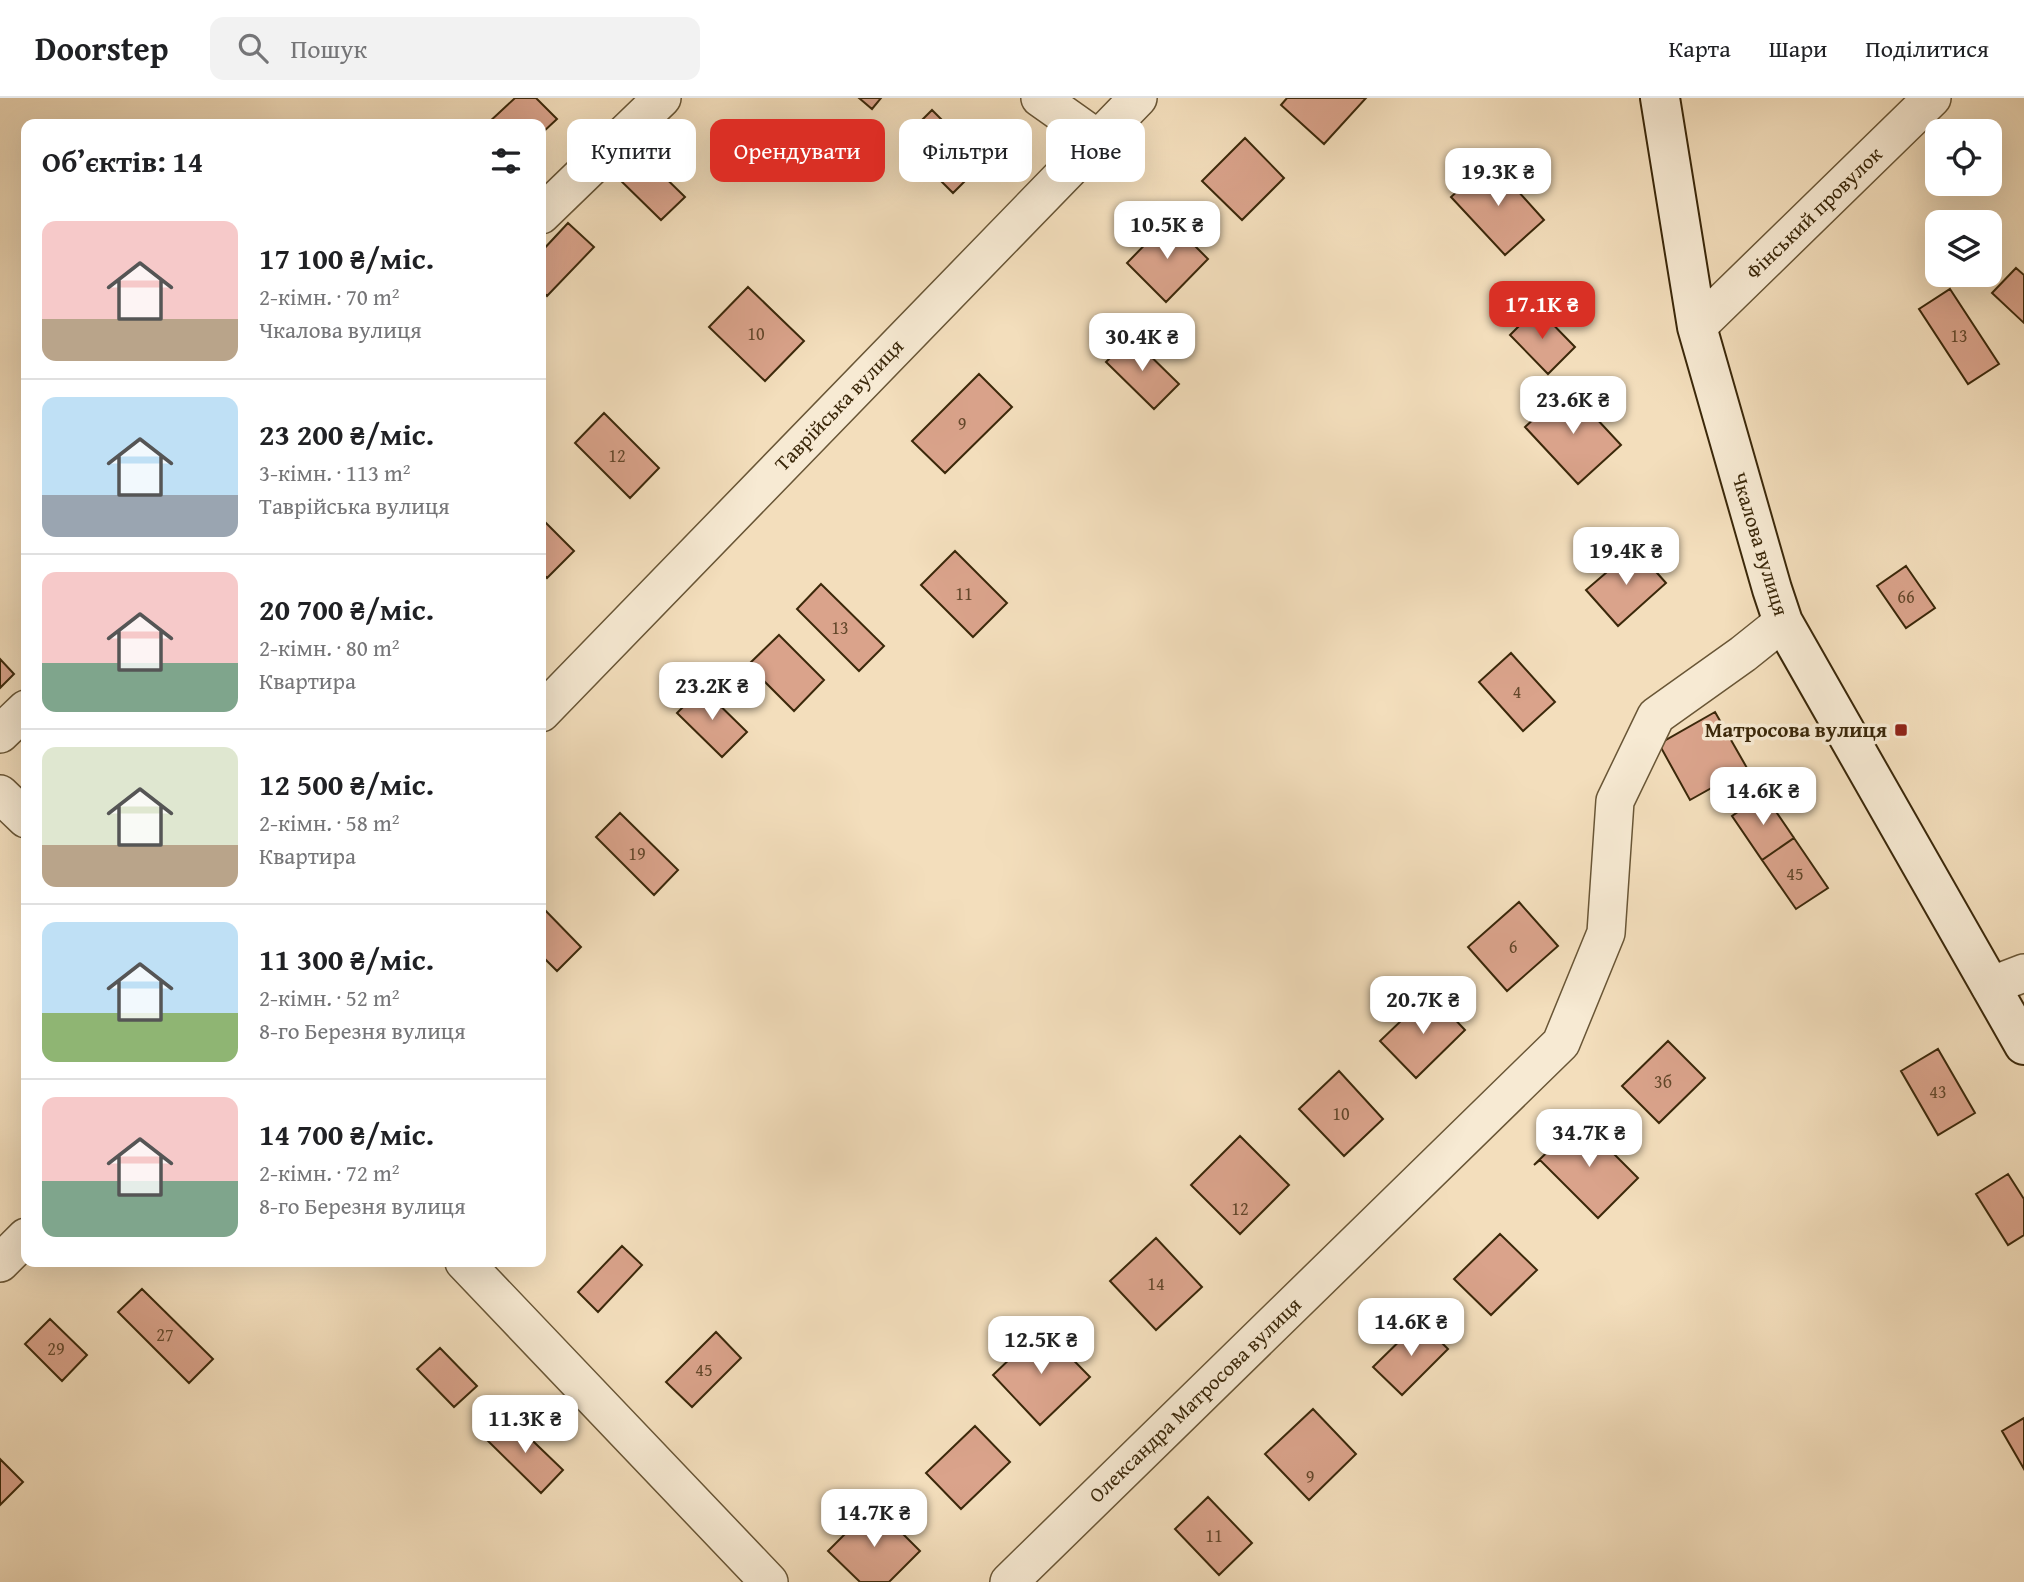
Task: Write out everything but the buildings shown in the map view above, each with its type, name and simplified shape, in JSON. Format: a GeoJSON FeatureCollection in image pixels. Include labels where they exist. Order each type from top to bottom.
{"type":"FeatureCollection","features":[{"type":"Feature","properties":{"kind":"main road","name":"Чкалова вулиця"},"geometry":{"type":"LineString","coordinates":[[1660,98],[1697,327],[1783,622],[2007,979],[2024,1045]]}},
{"type":"Feature","properties":{"kind":"street"},"geometry":{"type":"LineString","coordinates":[[546,210],[662,98]]}},
{"type":"Feature","properties":{"kind":"street"},"geometry":{"type":"LineString","coordinates":[[1040,98],[1070,119]]}},
{"type":"Feature","properties":{"kind":"street","name":"Таврійська вулиця"},"geometry":{"type":"LineString","coordinates":[[1118,119],[1138,98]]}},
{"type":"Feature","properties":{"kind":"street","name":"Фінський провулок"},"geometry":{"type":"LineString","coordinates":[[1697,327],[1932,98]]}},
{"type":"Feature","properties":{"kind":"street","name":"Таврійська вулиця"},"geometry":{"type":"LineString","coordinates":[[546,708],[1056,182]]}},
{"type":"Feature","properties":{"kind":"street","name":"Олександра Матросова вулиця"},"geometry":{"type":"LineString","coordinates":[[1009,1582],[1561,1043],[1606,933],[1615,801],[1656,716],[1783,622]]}},
{"type":"Feature","properties":{"kind":"street"},"geometry":{"type":"LineString","coordinates":[[0,734],[21,714]]}},
{"type":"Feature","properties":{"kind":"street"},"geometry":{"type":"LineString","coordinates":[[0,794],[21,814]]}},
{"type":"Feature","properties":{"kind":"street"},"geometry":{"type":"LineString","coordinates":[[0,1263],[21,1242]]}},
{"type":"Feature","properties":{"kind":"street"},"geometry":{"type":"LineString","coordinates":[[469,1267],[769,1582]]}},
{"type":"Feature","properties":{"kind":"place","name":"Матросова вулиця"},"geometry":{"type":"Point","coordinates":[1901,730]}}]}
